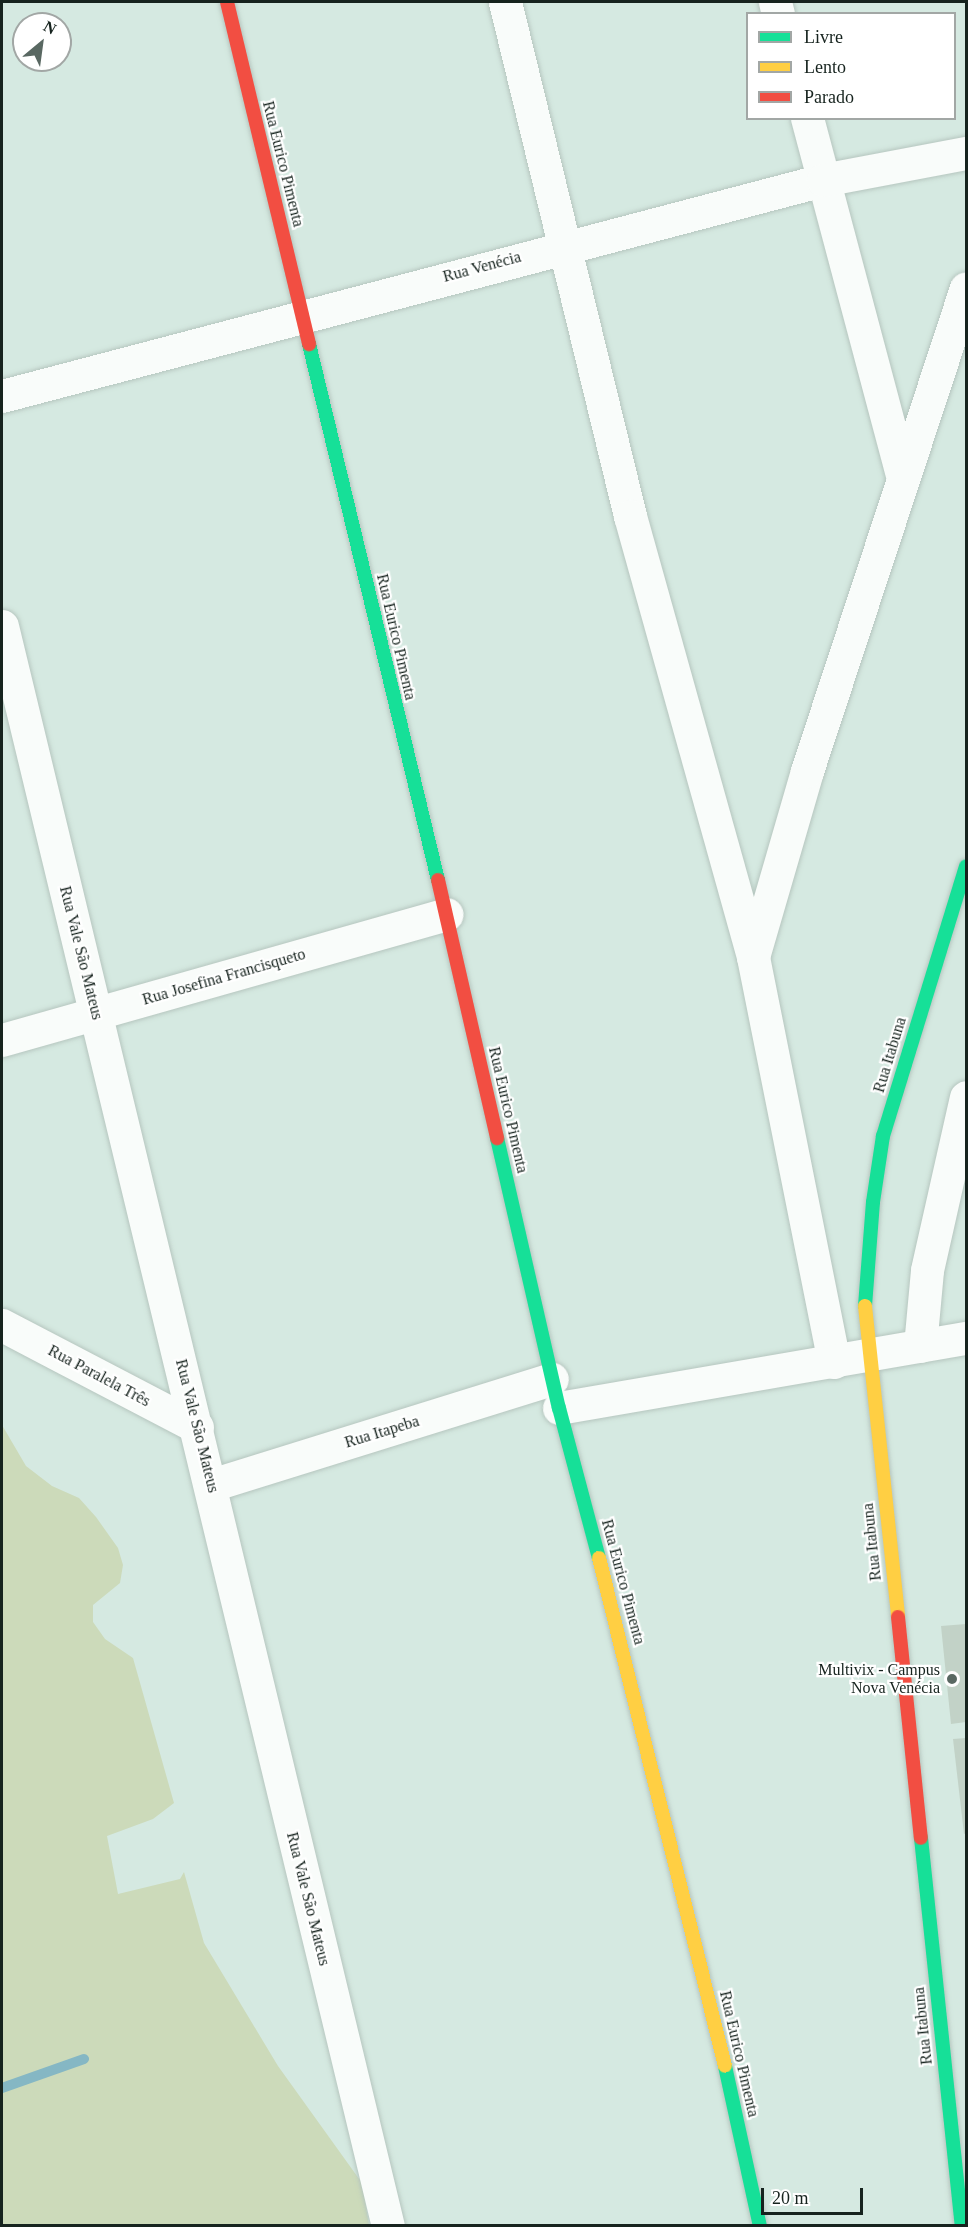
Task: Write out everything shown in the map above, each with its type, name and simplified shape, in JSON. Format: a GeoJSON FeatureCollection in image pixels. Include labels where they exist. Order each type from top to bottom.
{"type":"FeatureCollection","features":[{"type":"Feature","properties":{"kind":"street","name":"Rua Eurico Pimenta"},"geometry":{"type":"LineString","coordinates":[[227,2],[446,914],[555,1393],[612,1604],[707,1987],[760,2226]]}},
{"type":"Feature","properties":{"kind":"street"},"geometry":{"type":"LineString","coordinates":[[505,2],[630,516],[753,957],[834,1362]]}},
{"type":"Feature","properties":{"kind":"street"},"geometry":{"type":"LineString","coordinates":[[808,120],[902,476]]}},
{"type":"Feature","properties":{"kind":"street","name":"Rua Venécia"},"geometry":{"type":"LineString","coordinates":[[2,396],[303,314],[823,180],[966,153]]}},
{"type":"Feature","properties":{"kind":"street"},"geometry":{"type":"LineString","coordinates":[[753,957],[807,771],[902,476],[966,288]]}},
{"type":"Feature","properties":{"kind":"street","name":"Rua Vale São Mateus"},"geometry":{"type":"LineString","coordinates":[[2,626],[388,2226]]}},
{"type":"Feature","properties":{"kind":"street","name":"Rua Itabuna"},"geometry":{"type":"LineString","coordinates":[[962,2226],[865,1310],[869,1251],[884,1136],[966,867]]}},
{"type":"Feature","properties":{"kind":"street","name":"Rua Josefina Francisqueto"},"geometry":{"type":"LineString","coordinates":[[2,1040],[446,914]]}},
{"type":"Feature","properties":{"kind":"street"},"geometry":{"type":"LineString","coordinates":[[920,1346],[927,1270],[966,1097]]}},
{"type":"Feature","properties":{"kind":"street","name":"Rua Paralela Três"},"geometry":{"type":"LineString","coordinates":[[2,1324],[197,1427]]}},
{"type":"Feature","properties":{"kind":"street","name":"Rua Itapeba"},"geometry":{"type":"LineString","coordinates":[[211,1485],[555,1393],[834,1362],[966,1338]]}},
{"type":"Feature","properties":{"kind":"green space"},"geometry":{"type":"Polygon","coordinates":[[[2,1425],[26,1466],[52,1486],[79,1498],[96,1517],[118,1548],[123,1565],[120,1583],[93,1605],[93,1622],[105,1639],[133,1658],[174,1803],[153,1819],[107,1836],[118,1894],[180,1879],[184,1872],[204,1943],[278,2066],[362,2183],[369,2225],[2,2225],[2,1425]]]}},
{"type":"Feature","properties":{"kind":"building"},"geometry":{"type":"Polygon","coordinates":[[[966,1624],[966,1722],[951,1724],[941,1626],[966,1624]]]}},
{"type":"Feature","properties":{"kind":"building"},"geometry":{"type":"Polygon","coordinates":[[[966,1738],[966,1833],[964,1834],[953,1739],[966,1738]]]}},
{"type":"Feature","properties":{"kind":"waterway"},"geometry":{"type":"LineString","coordinates":[[2,2088],[84,2059]]}},
{"type":"Feature","properties":{"kind":"traffic: fast"},"geometry":{"type":"LineString","coordinates":[[309,344],[438,880]]}},
{"type":"Feature","properties":{"kind":"traffic: fast"},"geometry":{"type":"LineString","coordinates":[[865,1306],[873,1202],[883,1136],[966,867]]}},
{"type":"Feature","properties":{"kind":"traffic: fast"},"geometry":{"type":"LineString","coordinates":[[497,1138],[559,1408],[599,1558]]}},
{"type":"Feature","properties":{"kind":"traffic: fast"},"geometry":{"type":"LineString","coordinates":[[921,1838],[962,2226]]}},
{"type":"Feature","properties":{"kind":"traffic: fast"},"geometry":{"type":"LineString","coordinates":[[725,2066],[760,2226]]}},
{"type":"Feature","properties":{"kind":"traffic: slow"},"geometry":{"type":"LineString","coordinates":[[865,1306],[898,1617]]}},
{"type":"Feature","properties":{"kind":"traffic: slow"},"geometry":{"type":"LineString","coordinates":[[599,1558],[725,2066]]}},
{"type":"Feature","properties":{"kind":"traffic: jam"},"geometry":{"type":"LineString","coordinates":[[227,2],[309,344]]}},
{"type":"Feature","properties":{"kind":"traffic: jam"},"geometry":{"type":"LineString","coordinates":[[438,880],[497,1138]]}},
{"type":"Feature","properties":{"kind":"traffic: jam"},"geometry":{"type":"LineString","coordinates":[[898,1617],[921,1838]]}},
{"type":"Feature","properties":{"kind":"place","name":"Multivix - Campus Nova Venécia"},"geometry":{"type":"Point","coordinates":[952,1679]}}]}
